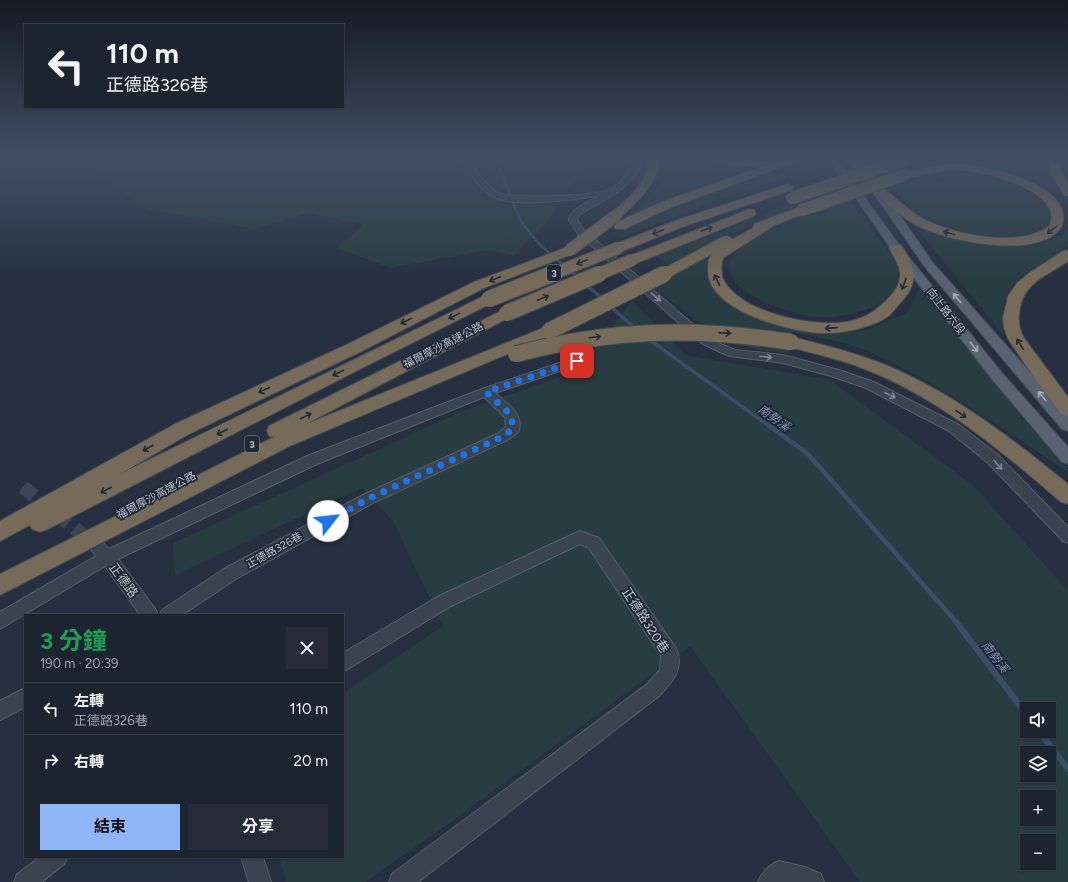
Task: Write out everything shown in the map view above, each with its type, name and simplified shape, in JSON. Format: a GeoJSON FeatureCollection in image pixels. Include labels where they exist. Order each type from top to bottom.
{"type":"FeatureCollection","features":[{"type":"Feature","properties":{"kind":"highway"},"geometry":{"type":"LineString","coordinates":[[617,221],[635,200]]}},
{"type":"Feature","properties":{"kind":"highway"},"geometry":{"type":"LineString","coordinates":[[0,532],[182,429],[354,348],[484,292],[570,250],[617,221],[679,200]]}},
{"type":"Feature","properties":{"kind":"highway","name":"福爾摩沙高速公路"},"geometry":{"type":"LineString","coordinates":[[0,544],[356,364],[484,292],[618,248],[681,223],[764,200]]}},
{"type":"Feature","properties":{"kind":"highway","name":"福爾摩沙高速公路"},"geometry":{"type":"LineString","coordinates":[[0,580],[155,495],[507,313],[773,200]]}},
{"type":"Feature","properties":{"kind":"highway"},"geometry":{"type":"LineString","coordinates":[[0,585],[283,441],[549,331],[668,272],[718,243],[831,200]]}},
{"type":"Feature","properties":{"kind":"highway"},"geometry":{"type":"LineString","coordinates":[[891,200],[903,211],[921,223],[963,237],[987,241],[1009,242],[1030,240],[1040,237],[1057,226],[1060,212],[1058,205],[1054,200]]}},
{"type":"Feature","properties":{"kind":"highway"},"geometry":{"type":"LineString","coordinates":[[770,222],[747,238],[722,251],[715,257],[713,271],[721,288],[740,304],[764,316],[793,326],[829,329],[854,326],[884,314],[895,303],[907,281],[907,272],[896,248]]}},
{"type":"Feature","properties":{"kind":"highway"},"geometry":{"type":"LineString","coordinates":[[1068,254],[1036,274],[1016,293],[1013,301],[1012,331],[1032,363],[1068,410]]}},
{"type":"Feature","properties":{"kind":"highway"},"geometry":{"type":"LineString","coordinates":[[383,399],[516,354],[578,339],[621,333],[705,332],[734,334],[791,342],[855,360],[900,378],[965,417],[1013,451],[1068,496]]}},
{"type":"Feature","properties":{"kind":"main road","name":"向上路六段"},"geometry":{"type":"LineString","coordinates":[[862,200],[896,248],[997,376],[1068,458]]}},
{"type":"Feature","properties":{"kind":"main road","name":"向上路六段"},"geometry":{"type":"LineString","coordinates":[[883,200],[930,265],[1068,425]]}},
{"type":"Feature","properties":{"kind":"street"},"geometry":{"type":"LineString","coordinates":[[599,200],[574,215],[573,220],[575,225],[707,342],[733,353],[783,359],[835,373],[870,385],[918,408],[954,428],[993,459],[1068,537]]}},
{"type":"Feature","properties":{"kind":"street"},"geometry":{"type":"LineString","coordinates":[[0,621],[99,548],[312,460],[486,392],[577,361]]}},
{"type":"Feature","properties":{"kind":"street","name":"正德路326巷"},"geometry":{"type":"LineString","coordinates":[[170,614],[230,574],[370,498],[502,437],[513,429],[511,415],[486,392]]}},
{"type":"Feature","properties":{"kind":"street","name":"正德路320巷"},"geometry":{"type":"LineString","coordinates":[[344,662],[445,600],[580,536],[594,543],[670,654],[668,674],[653,690],[400,882]]}},
{"type":"Feature","properties":{"kind":"street","name":"正德路"},"geometry":{"type":"LineString","coordinates":[[99,548],[149,614]]}},
{"type":"Feature","properties":{"kind":"street"},"geometry":{"type":"LineString","coordinates":[[0,711],[24,698]]}},
{"type":"Feature","properties":{"kind":"street"},"geometry":{"type":"LineString","coordinates":[[25,882],[56,858]]}},
{"type":"Feature","properties":{"kind":"street"},"geometry":{"type":"LineString","coordinates":[[252,858],[260,882]]}},
{"type":"Feature","properties":{"kind":"street"},"geometry":{"type":"LineString","coordinates":[[769,882],[779,872],[805,878],[813,882]]}},
{"type":"Feature","properties":{"kind":"green space"},"geometry":{"type":"Polygon","coordinates":[[[132,200],[562,200],[546,223],[514,255],[487,250],[391,268],[337,248],[363,225],[308,213],[254,229],[164,212],[149,211],[132,200]]]}},
{"type":"Feature","properties":{"kind":"green space"},"geometry":{"type":"Polygon","coordinates":[[[647,200],[667,200],[626,217],[647,200]]]}},
{"type":"Feature","properties":{"kind":"green space"},"geometry":{"type":"Polygon","coordinates":[[[692,200],[719,200],[621,238],[613,232],[692,200]]]}},
{"type":"Feature","properties":{"kind":"green space"},"geometry":{"type":"Polygon","coordinates":[[[796,200],[810,201],[700,247],[668,265],[656,256],[796,200]]]}},
{"type":"Feature","properties":{"kind":"green space"},"geometry":{"type":"Polygon","coordinates":[[[849,200],[885,246],[896,265],[898,279],[893,290],[885,300],[868,309],[849,314],[836,317],[817,317],[790,311],[756,298],[742,288],[732,278],[730,266],[736,252],[742,246],[760,234],[811,211],[820,215],[827,212],[821,209],[849,200]]]}},
{"type":"Feature","properties":{"kind":"green space"},"geometry":{"type":"Polygon","coordinates":[[[903,200],[1046,200],[1054,208],[1052,220],[1046,228],[1020,236],[972,235],[928,220],[915,212],[903,200]]]}},
{"type":"Feature","properties":{"kind":"green space"},"geometry":{"type":"Polygon","coordinates":[[[1063,200],[1068,200],[1068,207],[1063,200]]]}},
{"type":"Feature","properties":{"kind":"green space"},"geometry":{"type":"Polygon","coordinates":[[[916,228],[966,241],[985,244],[1022,246],[1038,244],[1055,238],[1064,234],[1068,228],[1068,244],[1055,255],[1019,279],[1011,289],[1005,300],[1002,316],[1004,336],[916,228]]]}},
{"type":"Feature","properties":{"kind":"green space"},"geometry":{"type":"Polygon","coordinates":[[[718,248],[710,265],[709,278],[717,291],[726,300],[763,320],[807,332],[820,334],[841,334],[861,331],[874,327],[906,313],[912,305],[919,288],[1021,416],[1068,469],[1068,472],[981,414],[927,381],[877,355],[861,348],[793,332],[788,354],[753,348],[730,342],[694,319],[653,287],[718,248]]]}},
{"type":"Feature","properties":{"kind":"green space"},"geometry":{"type":"Polygon","coordinates":[[[632,301],[685,355],[830,380],[974,486],[1068,591],[1068,882],[860,882],[690,646],[465,812],[365,882],[286,882],[279,858],[344,858],[344,692],[443,626],[393,521],[362,488],[175,575],[173,543],[463,411],[589,367],[593,351],[632,301]]]}},
{"type":"Feature","properties":{"kind":"waterway","name":"南勢溪"},"geometry":{"type":"LineString","coordinates":[[512,200],[517,213],[528,231],[543,247],[575,275]]}},
{"type":"Feature","properties":{"kind":"waterway","name":"南勢溪"},"geometry":{"type":"LineString","coordinates":[[574,274],[579,278]]}},
{"type":"Feature","properties":{"kind":"waterway","name":"南勢溪"},"geometry":{"type":"LineString","coordinates":[[585,284],[603,299]]}},
{"type":"Feature","properties":{"kind":"waterway","name":"南勢溪"},"geometry":{"type":"LineString","coordinates":[[609,305],[637,330]]}},
{"type":"Feature","properties":{"kind":"waterway","name":"南勢溪"},"geometry":{"type":"LineString","coordinates":[[647,338],[769,426]]}},
{"type":"Feature","properties":{"kind":"waterway","name":"南勢溪"},"geometry":{"type":"LineString","coordinates":[[768,425],[808,454],[958,624]]}},
{"type":"Feature","properties":{"kind":"waterway","name":"南勢溪"},"geometry":{"type":"LineString","coordinates":[[957,623],[1020,706]]}},
{"type":"Feature","properties":{"kind":"waterway","name":"南勢溪"},"geometry":{"type":"LineString","coordinates":[[1044,738],[1068,769]]}},
{"type":"Feature","properties":{"kind":"tunnel"},"geometry":{"type":"LineString","coordinates":[[23,487],[92,542]]}},
{"type":"Feature","properties":{"kind":"route"},"geometry":{"type":"LineString","coordinates":[[328,521],[370,498],[502,437],[513,429],[511,415],[486,392],[577,361]]}}]}
